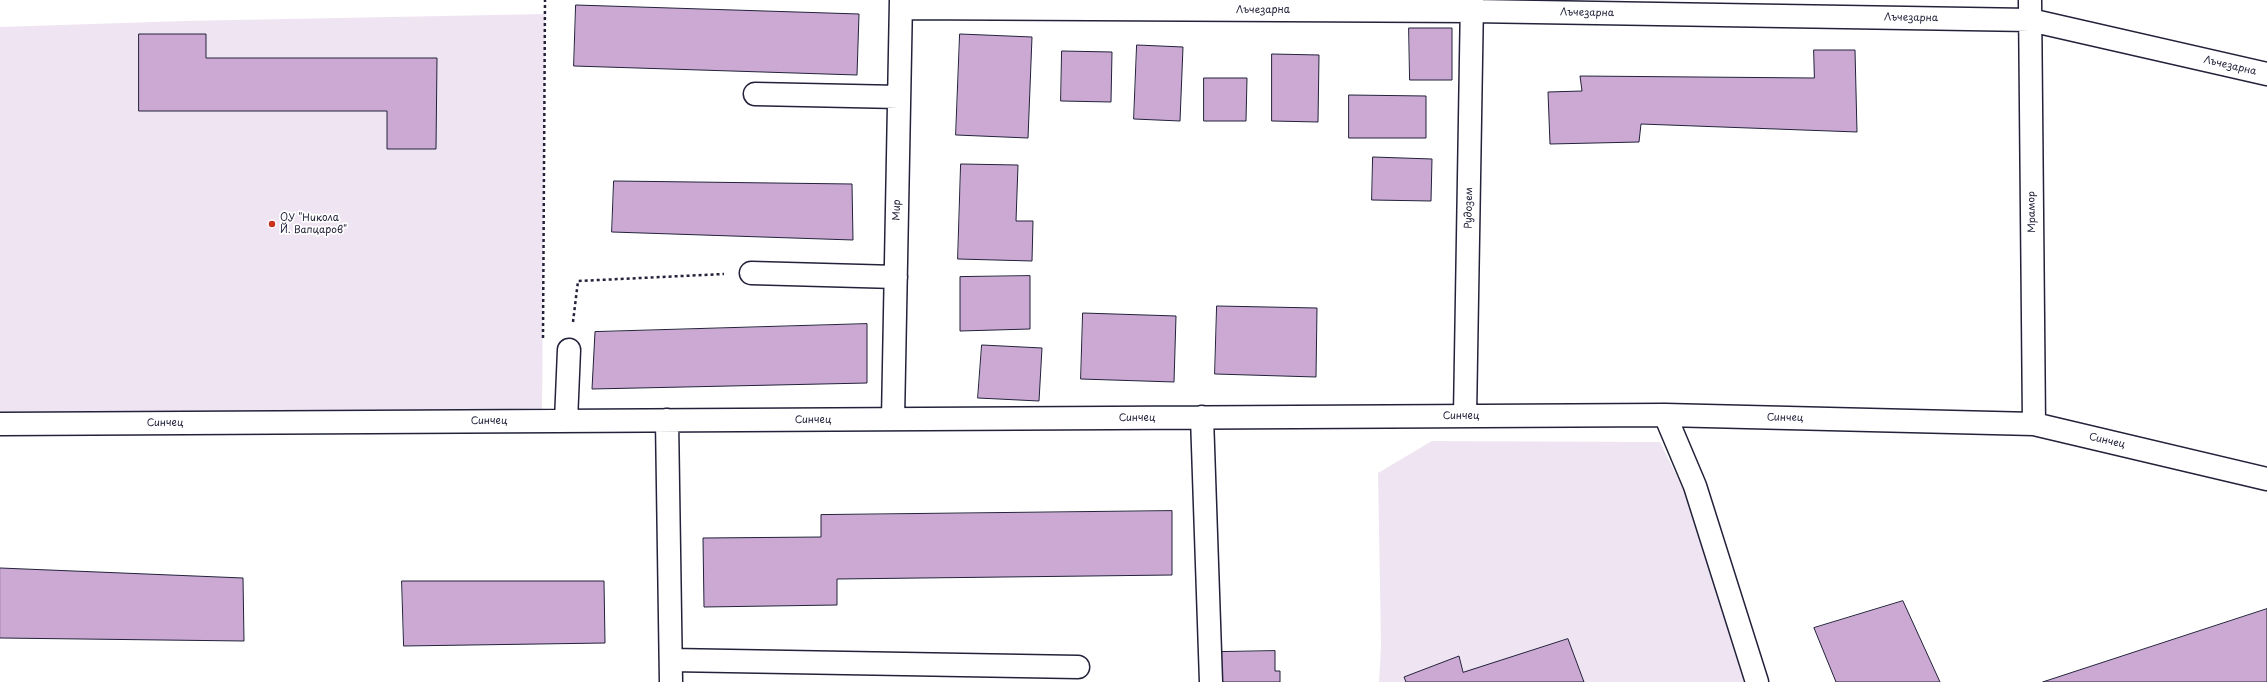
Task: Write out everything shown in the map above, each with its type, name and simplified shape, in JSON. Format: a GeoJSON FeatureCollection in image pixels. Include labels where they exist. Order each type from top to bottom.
{"type":"FeatureCollection","features":[{"type":"Feature","properties":{"kind":"street","name":"Лъчезарна"},"geometry":{"type":"LineString","coordinates":[[902,4],[1472,5],[2030,10],[2267,74]]}},
{"type":"Feature","properties":{"kind":"street","name":"Мир"},"geometry":{"type":"LineString","coordinates":[[893,419],[902,4]]}},
{"type":"Feature","properties":{"kind":"street","name":"Рудозем"},"geometry":{"type":"LineString","coordinates":[[1465,416],[1472,5]]}},
{"type":"Feature","properties":{"kind":"street","name":"Мрамор"},"geometry":{"type":"LineString","coordinates":[[2030,10],[2034,424]]}},
{"type":"Feature","properties":{"kind":"street"},"geometry":{"type":"LineString","coordinates":[[756,94],[899,97]]}},
{"type":"Feature","properties":{"kind":"street"},"geometry":{"type":"LineString","coordinates":[[750,273],[896,276]]}},
{"type":"Feature","properties":{"kind":"street"},"geometry":{"type":"LineString","coordinates":[[566,421],[569,350]]}},
{"type":"Feature","properties":{"kind":"street"},"geometry":{"type":"LineString","coordinates":[[1665,415],[1695,486],[1757,682]]}},
{"type":"Feature","properties":{"kind":"street","name":"Синчец"},"geometry":{"type":"LineString","coordinates":[[0,424],[1665,415],[2034,424],[2267,479]]}},
{"type":"Feature","properties":{"kind":"street"},"geometry":{"type":"LineString","coordinates":[[1202,417],[1211,682]]}},
{"type":"Feature","properties":{"kind":"street"},"geometry":{"type":"LineString","coordinates":[[667,420],[671,682]]}},
{"type":"Feature","properties":{"kind":"street"},"geometry":{"type":"LineString","coordinates":[[671,660],[1078,667]]}},
{"type":"Feature","properties":{"kind":"path"},"geometry":{"type":"LineString","coordinates":[[543,341],[545,0]]}},
{"type":"Feature","properties":{"kind":"path"},"geometry":{"type":"LineString","coordinates":[[569,350],[578,282],[750,273]]}},
{"type":"Feature","properties":{"kind":"shaded area","name":"ОУ \"Никола Й. Вапцаров\""},"geometry":{"type":"Polygon","coordinates":[[[545,14],[542,421],[0,424],[0,27],[183,21],[545,14]]]}},
{"type":"Feature","properties":{"kind":"shaded area"},"geometry":{"type":"Polygon","coordinates":[[[1432,441],[1660,442],[1688,499],[1747,682],[1379,682],[1381,646],[1378,473],[1432,441]]]}},
{"type":"Feature","properties":{"kind":"building"},"geometry":{"type":"Polygon","coordinates":[[[576,5],[859,14],[857,75],[574,66],[576,5]]]}},
{"type":"Feature","properties":{"kind":"building"},"geometry":{"type":"Polygon","coordinates":[[[1409,28],[1452,28],[1452,80],[1410,80],[1409,28]]]}},
{"type":"Feature","properties":{"kind":"building"},"geometry":{"type":"Polygon","coordinates":[[[139,34],[206,34],[206,58],[437,58],[436,149],[387,149],[387,111],[139,111],[139,34]]]}},
{"type":"Feature","properties":{"kind":"building"},"geometry":{"type":"Polygon","coordinates":[[[960,34],[1032,37],[1028,138],[956,135],[960,34]]]}},
{"type":"Feature","properties":{"kind":"building"},"geometry":{"type":"Polygon","coordinates":[[[1137,45],[1183,47],[1180,121],[1134,119],[1137,45]]]}},
{"type":"Feature","properties":{"kind":"building"},"geometry":{"type":"Polygon","coordinates":[[[1814,50],[1855,50],[1857,132],[1641,124],[1639,142],[1550,144],[1548,92],[1582,91],[1580,76],[1814,78],[1814,50]]]}},
{"type":"Feature","properties":{"kind":"building"},"geometry":{"type":"Polygon","coordinates":[[[1062,51],[1112,52],[1111,102],[1061,101],[1062,51]]]}},
{"type":"Feature","properties":{"kind":"building"},"geometry":{"type":"Polygon","coordinates":[[[1272,54],[1319,55],[1318,122],[1272,121],[1272,54]]]}},
{"type":"Feature","properties":{"kind":"building"},"geometry":{"type":"Polygon","coordinates":[[[1204,78],[1247,78],[1246,121],[1204,121],[1204,78]]]}},
{"type":"Feature","properties":{"kind":"building"},"geometry":{"type":"Polygon","coordinates":[[[1349,95],[1426,96],[1426,138],[1349,138],[1349,95]]]}},
{"type":"Feature","properties":{"kind":"building"},"geometry":{"type":"Polygon","coordinates":[[[1373,157],[1432,159],[1431,201],[1372,200],[1373,157]]]}},
{"type":"Feature","properties":{"kind":"building"},"geometry":{"type":"Polygon","coordinates":[[[961,164],[1018,165],[1016,221],[1033,221],[1032,261],[958,259],[961,164]]]}},
{"type":"Feature","properties":{"kind":"building"},"geometry":{"type":"Polygon","coordinates":[[[614,181],[852,184],[853,240],[612,232],[614,181]]]}},
{"type":"Feature","properties":{"kind":"building"},"geometry":{"type":"Polygon","coordinates":[[[1030,276],[1030,329],[960,331],[960,277],[1030,276]]]}},
{"type":"Feature","properties":{"kind":"building"},"geometry":{"type":"Polygon","coordinates":[[[1217,306],[1317,308],[1316,377],[1215,374],[1217,306]]]}},
{"type":"Feature","properties":{"kind":"building"},"geometry":{"type":"Polygon","coordinates":[[[1083,313],[1176,316],[1174,382],[1081,379],[1083,313]]]}},
{"type":"Feature","properties":{"kind":"building"},"geometry":{"type":"Polygon","coordinates":[[[867,324],[867,383],[592,389],[595,332],[867,324]]]}},
{"type":"Feature","properties":{"kind":"building"},"geometry":{"type":"Polygon","coordinates":[[[982,345],[1042,348],[1039,401],[978,398],[982,345]]]}},
{"type":"Feature","properties":{"kind":"building"},"geometry":{"type":"Polygon","coordinates":[[[1172,511],[1172,575],[837,579],[837,605],[704,607],[703,538],[821,537],[821,515],[1172,511]]]}},
{"type":"Feature","properties":{"kind":"building"},"geometry":{"type":"Polygon","coordinates":[[[0,568],[243,578],[244,641],[0,638],[0,568]]]}},
{"type":"Feature","properties":{"kind":"building"},"geometry":{"type":"Polygon","coordinates":[[[402,581],[604,581],[605,643],[404,646],[402,581]]]}},
{"type":"Feature","properties":{"kind":"building"},"geometry":{"type":"Polygon","coordinates":[[[1903,601],[1940,682],[1836,682],[1814,628],[1903,601]]]}},
{"type":"Feature","properties":{"kind":"building"},"geometry":{"type":"Polygon","coordinates":[[[2267,609],[2267,682],[2043,682],[2267,609]]]}},
{"type":"Feature","properties":{"kind":"building"},"geometry":{"type":"Polygon","coordinates":[[[1568,639],[1584,682],[1406,682],[1404,677],[1459,656],[1463,672],[1568,639]]]}},
{"type":"Feature","properties":{"kind":"building"},"geometry":{"type":"Polygon","coordinates":[[[1275,651],[1275,671],[1280,671],[1280,682],[1221,682],[1220,652],[1275,651]]]}},
{"type":"Feature","properties":{"kind":"place","name":"ОУ \"Никола Й. Вапцаров\""},"geometry":{"type":"Point","coordinates":[272,224]}}]}
